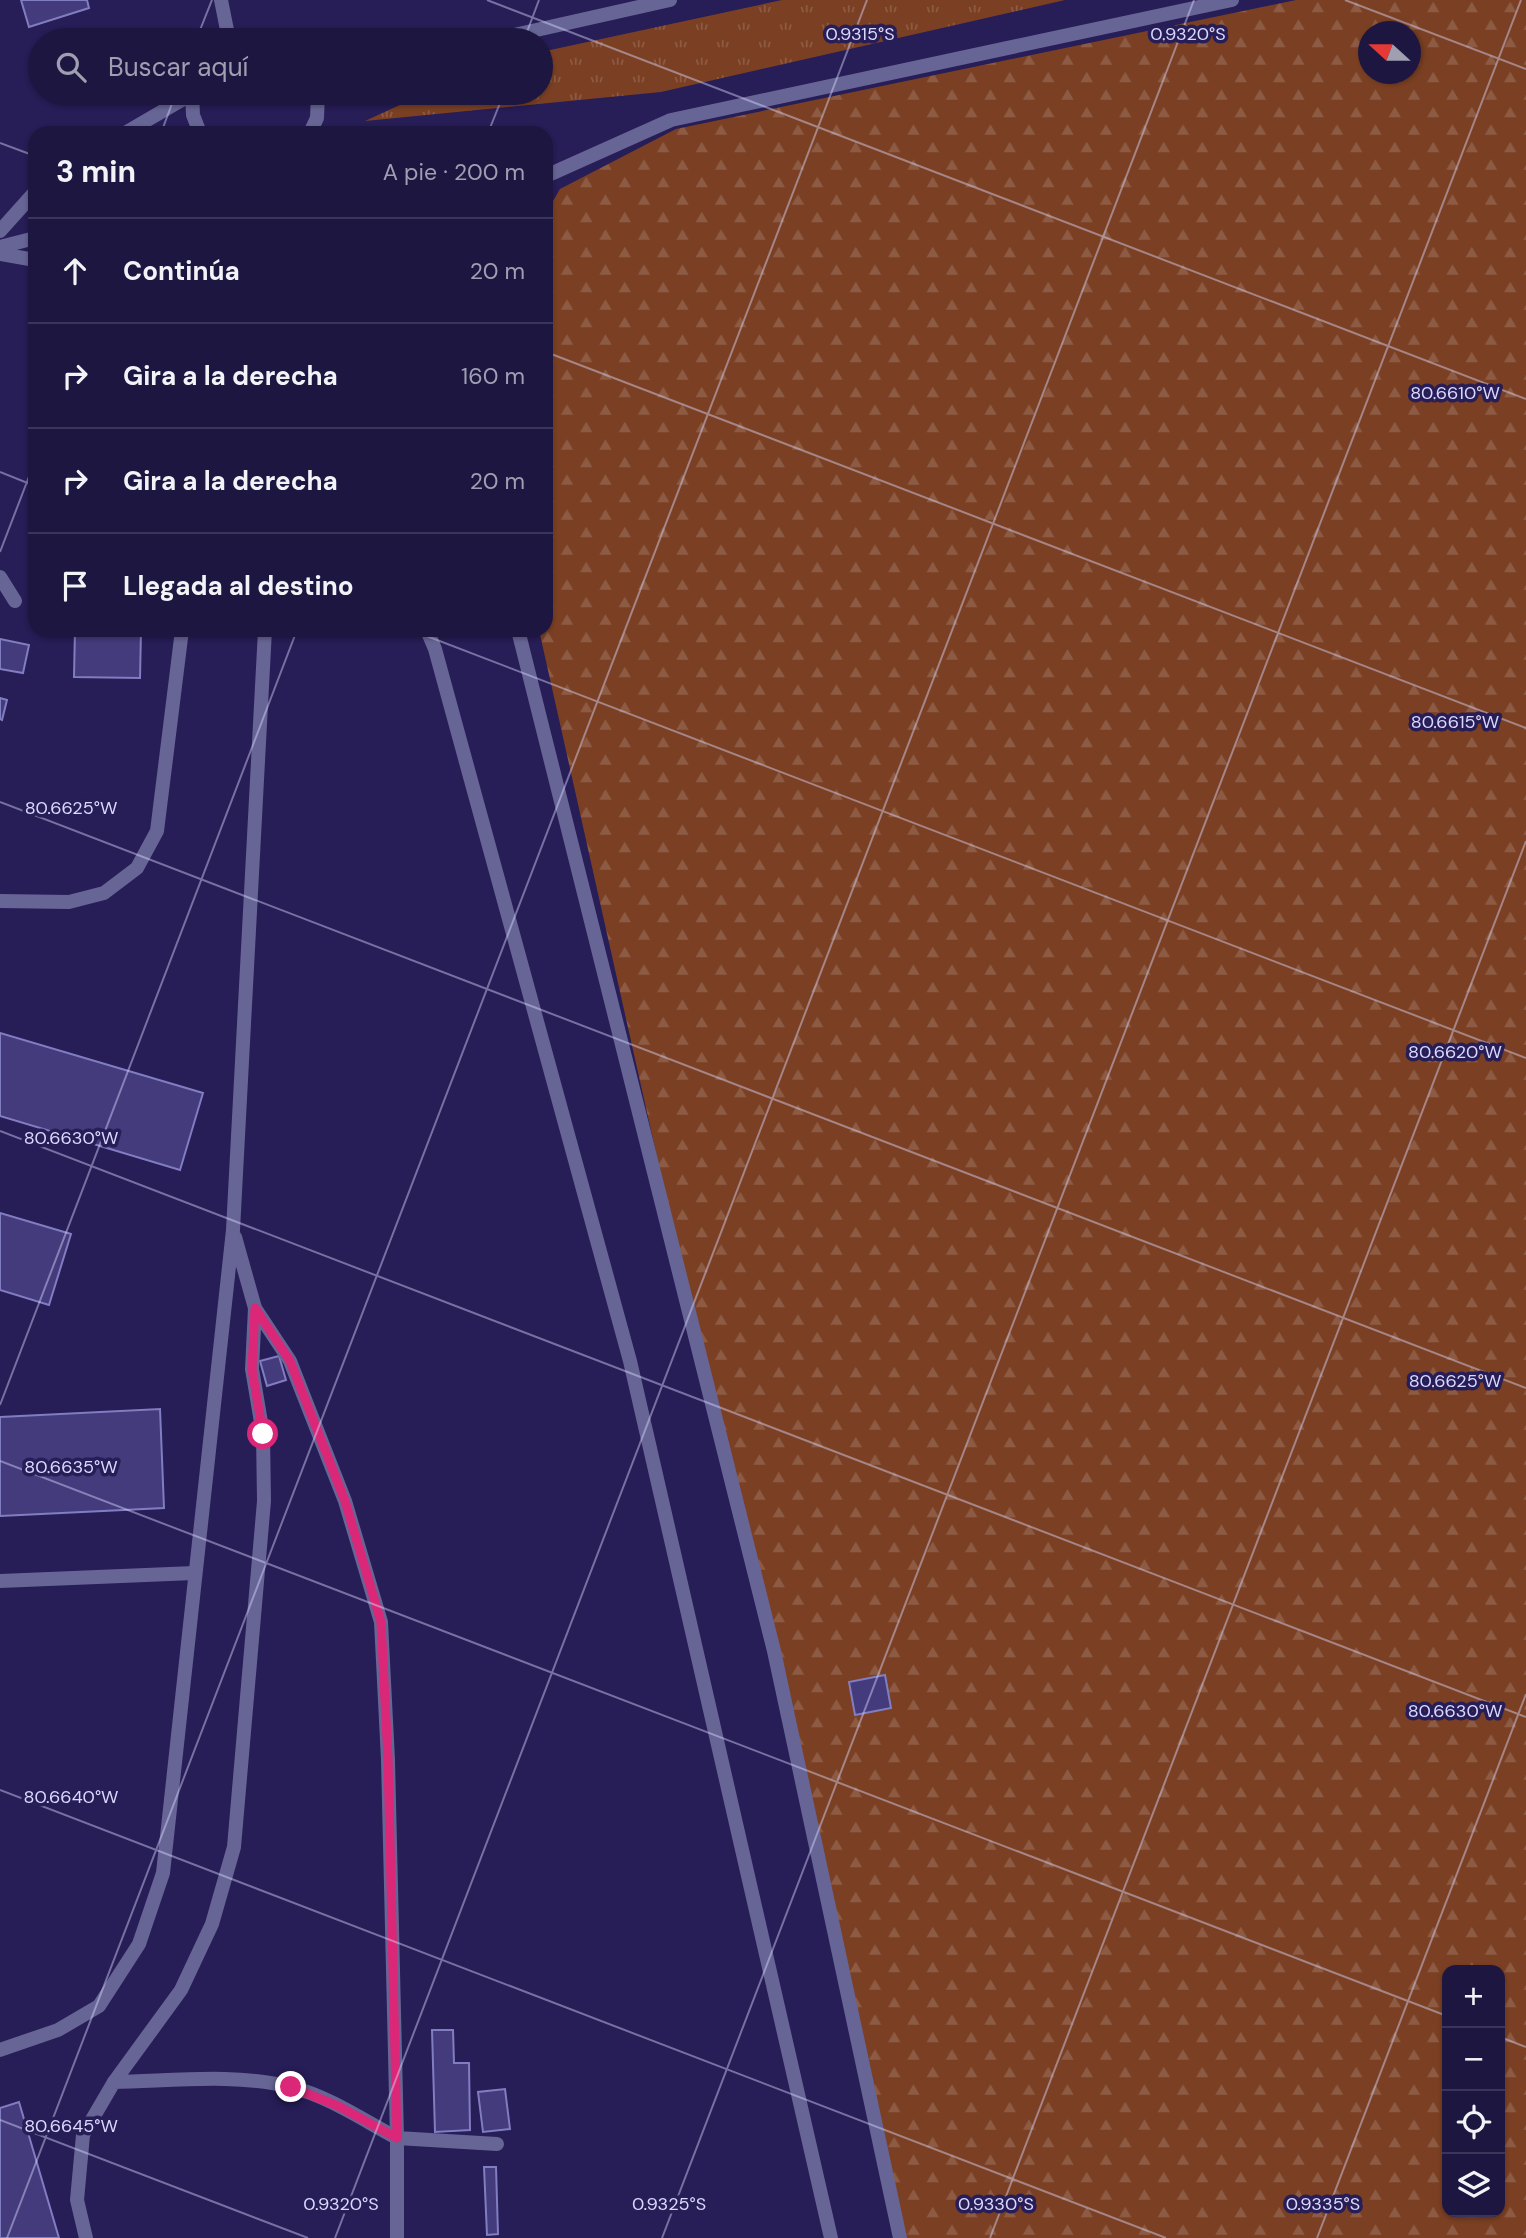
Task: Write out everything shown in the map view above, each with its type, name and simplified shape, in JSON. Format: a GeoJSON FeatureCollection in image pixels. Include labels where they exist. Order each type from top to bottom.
{"type":"FeatureCollection","features":[{"type":"Feature","properties":{"kind":"lane"},"geometry":{"type":"LineString","coordinates":[[221,0],[227,28]]}},
{"type":"Feature","properties":{"kind":"lane"},"geometry":{"type":"LineString","coordinates":[[545,28],[670,0]]}},
{"type":"Feature","properties":{"kind":"lane"},"geometry":{"type":"LineString","coordinates":[[553,173],[671,120],[1232,0]]}},
{"type":"Feature","properties":{"kind":"lane"},"geometry":{"type":"LineString","coordinates":[[137,126],[172,105]]}},
{"type":"Feature","properties":{"kind":"lane"},"geometry":{"type":"LineString","coordinates":[[193,105],[197,126]]}},
{"type":"Feature","properties":{"kind":"lane"},"geometry":{"type":"LineString","coordinates":[[313,126],[318,105]]}},
{"type":"Feature","properties":{"kind":"lane"},"geometry":{"type":"LineString","coordinates":[[0,231],[28,200]]}},
{"type":"Feature","properties":{"kind":"lane"},"geometry":{"type":"LineString","coordinates":[[0,247],[28,240]]}},
{"type":"Feature","properties":{"kind":"lane"},"geometry":{"type":"LineString","coordinates":[[0,254],[28,260]]}},
{"type":"Feature","properties":{"kind":"lane"},"geometry":{"type":"LineString","coordinates":[[0,578],[15,601]]}},
{"type":"Feature","properties":{"kind":"lane"},"geometry":{"type":"LineString","coordinates":[[0,901],[69,902],[104,893],[137,868],[157,831],[180,637]]}},
{"type":"Feature","properties":{"kind":"lane"},"geometry":{"type":"LineString","coordinates":[[0,2050],[58,2030],[99,2006],[139,1944],[163,1873],[233,1230],[265,637]]}},
{"type":"Feature","properties":{"kind":"lane"},"geometry":{"type":"LineString","coordinates":[[430,637],[630,1361],[831,2238]]}},
{"type":"Feature","properties":{"kind":"lane"},"geometry":{"type":"LineString","coordinates":[[519,637],[774,1651],[900,2238]]}},
{"type":"Feature","properties":{"kind":"lane"},"geometry":{"type":"LineString","coordinates":[[233,1230],[255,1308],[290,1361],[345,1501],[381,1622],[388,1759],[397,2238]]}},
{"type":"Feature","properties":{"kind":"lane"},"geometry":{"type":"LineString","coordinates":[[86,2238],[77,2200],[83,2135],[114,2082],[181,1990],[212,1924],[233,1847],[264,1501],[263,1434],[252,1369],[255,1308]]}},
{"type":"Feature","properties":{"kind":"lane"},"geometry":{"type":"LineString","coordinates":[[0,1581],[194,1573]]}},
{"type":"Feature","properties":{"kind":"lane"},"geometry":{"type":"LineString","coordinates":[[114,2082],[239,2080],[291,2087],[338,2106],[397,2138],[497,2144]]}},
{"type":"Feature","properties":{"kind":"green space"},"geometry":{"type":"Polygon","coordinates":[[[782,0],[1065,0],[661,92],[553,103],[553,49],[782,0]]]}},
{"type":"Feature","properties":{"kind":"green space"},"geometry":{"type":"Polygon","coordinates":[[[1296,0],[1526,0],[1526,2238],[899,2238],[541,637],[553,637],[553,201],[560,189],[676,129],[1296,0]]]}},
{"type":"Feature","properties":{"kind":"green space"},"geometry":{"type":"Polygon","coordinates":[[[400,105],[528,105],[365,121],[400,105]]]}},
{"type":"Feature","properties":{"kind":"building"},"geometry":{"type":"Polygon","coordinates":[[[21,0],[87,0],[89,8],[29,27],[21,0]]]}},
{"type":"Feature","properties":{"kind":"building"},"geometry":{"type":"Polygon","coordinates":[[[75,637],[141,637],[140,678],[74,677],[75,637]]]}},
{"type":"Feature","properties":{"kind":"building"},"geometry":{"type":"Polygon","coordinates":[[[0,639],[29,645],[23,673],[0,669],[0,639]]]}},
{"type":"Feature","properties":{"kind":"building"},"geometry":{"type":"Polygon","coordinates":[[[0,698],[7,700],[2,720],[0,719],[0,698]]]}},
{"type":"Feature","properties":{"kind":"building"},"geometry":{"type":"Polygon","coordinates":[[[0,1033],[203,1093],[180,1170],[0,1116],[0,1033]]]}},
{"type":"Feature","properties":{"kind":"building"},"geometry":{"type":"Polygon","coordinates":[[[0,1213],[71,1234],[49,1305],[0,1290],[0,1213]]]}},
{"type":"Feature","properties":{"kind":"building"},"geometry":{"type":"Polygon","coordinates":[[[279,1356],[286,1380],[267,1386],[260,1361],[279,1356]]]}},
{"type":"Feature","properties":{"kind":"building"},"geometry":{"type":"Polygon","coordinates":[[[160,1409],[164,1508],[0,1516],[0,1417],[160,1409]]]}},
{"type":"Feature","properties":{"kind":"building"},"geometry":{"type":"Polygon","coordinates":[[[885,1675],[891,1708],[855,1715],[849,1682],[885,1675]]]}},
{"type":"Feature","properties":{"kind":"building"},"geometry":{"type":"Polygon","coordinates":[[[432,2030],[453,2030],[454,2063],[469,2063],[470,2130],[435,2132],[432,2030]]]}},
{"type":"Feature","properties":{"kind":"building"},"geometry":{"type":"Polygon","coordinates":[[[505,2089],[510,2129],[483,2132],[478,2092],[505,2089]]]}},
{"type":"Feature","properties":{"kind":"building"},"geometry":{"type":"Polygon","coordinates":[[[19,2102],[59,2238],[0,2238],[0,2108],[19,2102]]]}},
{"type":"Feature","properties":{"kind":"building"},"geometry":{"type":"Polygon","coordinates":[[[484,2167],[496,2167],[498,2234],[487,2235],[484,2167]]]}},
{"type":"Feature","properties":{"kind":"route"},"geometry":{"type":"LineString","coordinates":[[263,1434],[252,1369],[255,1308],[290,1361],[345,1501],[381,1622],[388,1759],[397,2138],[338,2106],[291,2087]]}}]}
